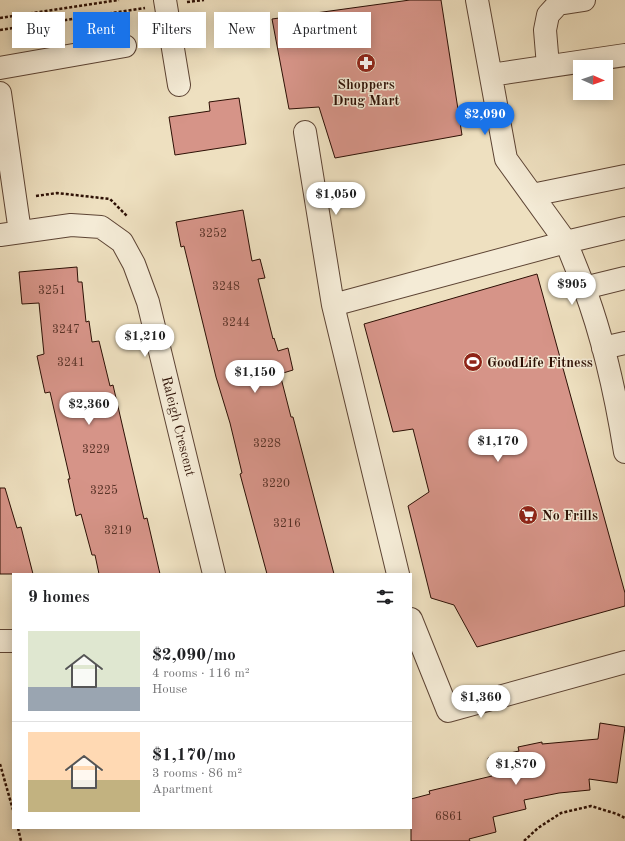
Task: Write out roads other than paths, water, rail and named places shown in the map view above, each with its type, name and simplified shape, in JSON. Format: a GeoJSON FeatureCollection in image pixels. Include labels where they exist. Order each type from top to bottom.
{"type":"FeatureCollection","features":[{"type":"Feature","properties":{"kind":"street"},"geometry":{"type":"LineString","coordinates":[[477,0],[506,159],[566,242],[584,288],[603,348],[623,422],[625,452]]}},
{"type":"Feature","properties":{"kind":"street"},"geometry":{"type":"LineString","coordinates":[[548,66],[545,30],[548,16],[558,4],[584,0]]}},
{"type":"Feature","properties":{"kind":"street"},"geometry":{"type":"LineString","coordinates":[[165,3],[179,85]]}},
{"type":"Feature","properties":{"kind":"street"},"geometry":{"type":"LineString","coordinates":[[0,68],[114,48]]}},
{"type":"Feature","properties":{"kind":"street"},"geometry":{"type":"LineString","coordinates":[[491,75],[625,55]]}},
{"type":"Feature","properties":{"kind":"street"},"geometry":{"type":"LineString","coordinates":[[0,92],[10,234]]}},
{"type":"Feature","properties":{"kind":"street"},"geometry":{"type":"LineString","coordinates":[[305,132],[333,305],[398,573]]}},
{"type":"Feature","properties":{"kind":"street"},"geometry":{"type":"LineString","coordinates":[[532,195],[625,176]]}},
{"type":"Feature","properties":{"kind":"street","name":"Raleigh Crescent"},"geometry":{"type":"LineString","coordinates":[[10,234],[71,225],[101,227],[122,242],[134,264],[148,302],[214,573]]}},
{"type":"Feature","properties":{"kind":"street"},"geometry":{"type":"LineString","coordinates":[[333,305],[566,242],[625,228]]}},
{"type":"Feature","properties":{"kind":"street"},"geometry":{"type":"LineString","coordinates":[[584,288],[625,278]]}},
{"type":"Feature","properties":{"kind":"street"},"geometry":{"type":"LineString","coordinates":[[603,348],[625,343]]}},
{"type":"Feature","properties":{"kind":"street"},"geometry":{"type":"LineString","coordinates":[[412,621],[448,711],[625,662]]}},
{"type":"Feature","properties":{"kind":"street"},"geometry":{"type":"LineString","coordinates":[[0,641],[12,641]]}},
{"type":"Feature","properties":{"kind":"place","name":"Shoppers Drug Mart"},"geometry":{"type":"Point","coordinates":[366,63]}},
{"type":"Feature","properties":{"kind":"place","name":"GoodLife Fitness"},"geometry":{"type":"Point","coordinates":[473,362]}},
{"type":"Feature","properties":{"kind":"place","name":"No Frills"},"geometry":{"type":"Point","coordinates":[528,515]}}]}
